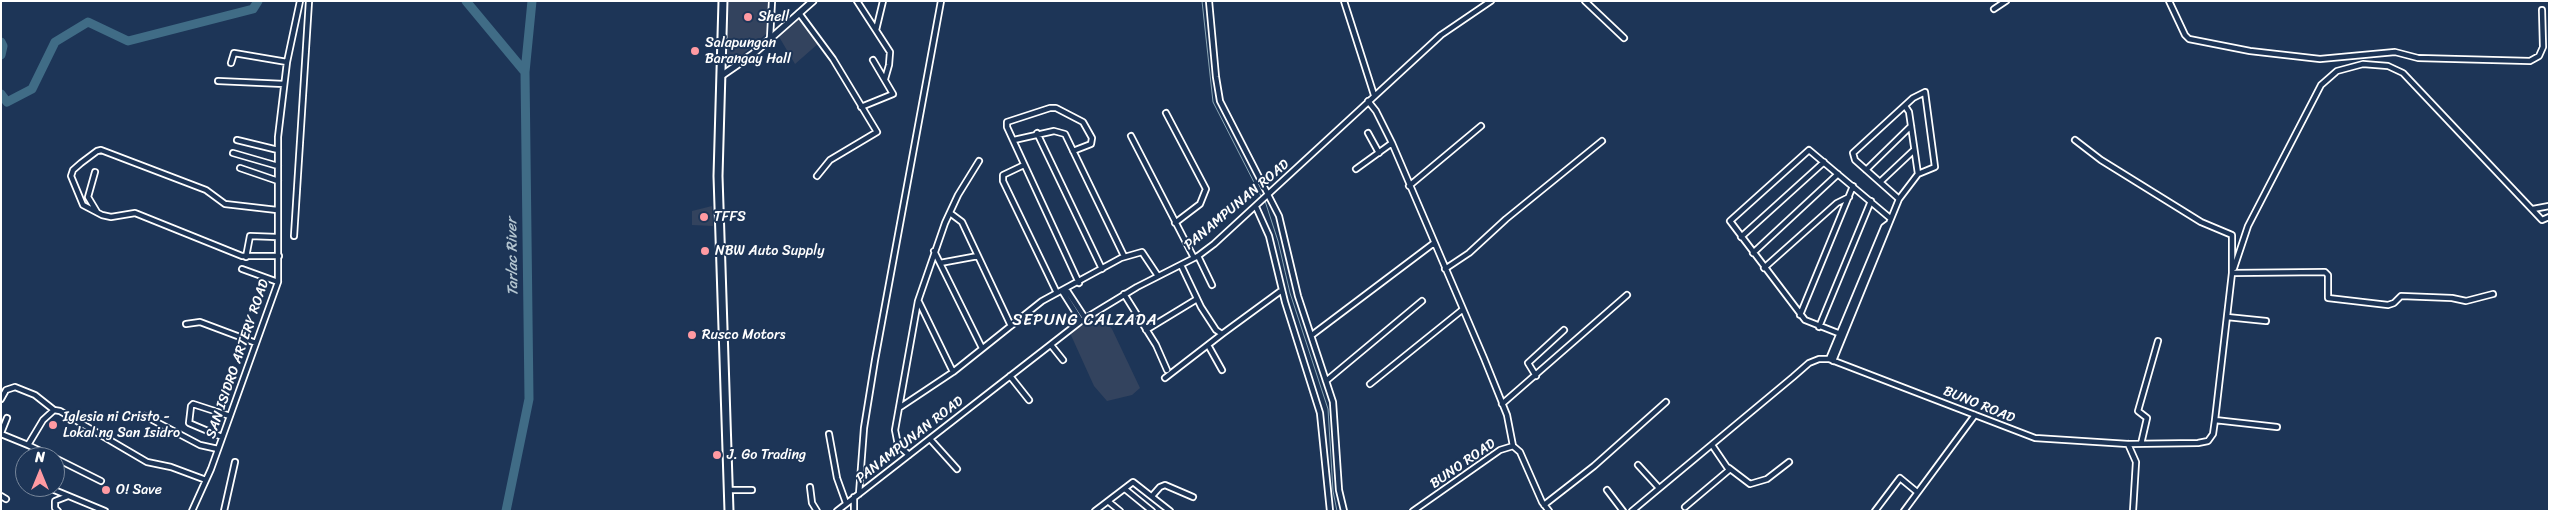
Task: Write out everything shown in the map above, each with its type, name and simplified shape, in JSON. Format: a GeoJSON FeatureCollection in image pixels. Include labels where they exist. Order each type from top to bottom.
{"type":"FeatureCollection","features":[{"type":"Feature","properties":{"kind":"highway"},"geometry":{"type":"LineString","coordinates":[[723,1],[718,176],[729,511]]}},
{"type":"Feature","properties":{"kind":"main road"},"geometry":{"type":"LineString","coordinates":[[721,76],[770,38],[813,1]]}},
{"type":"Feature","properties":{"kind":"street","name":"SAN ISIDRO ARTERY ROAD"},"geometry":{"type":"LineString","coordinates":[[192,511],[218,449],[278,282],[278,150],[286,62],[300,1]]}},
{"type":"Feature","properties":{"kind":"street"},"geometry":{"type":"LineString","coordinates":[[294,236],[309,1]]}},
{"type":"Feature","properties":{"kind":"street"},"geometry":{"type":"LineString","coordinates":[[770,38],[772,1]]}},
{"type":"Feature","properties":{"kind":"street"},"geometry":{"type":"LineString","coordinates":[[857,1],[890,52],[885,78]]}},
{"type":"Feature","properties":{"kind":"street"},"geometry":{"type":"LineString","coordinates":[[876,30],[883,1]]}},
{"type":"Feature","properties":{"kind":"street"},"geometry":{"type":"LineString","coordinates":[[854,511],[875,360],[941,1]]}},
{"type":"Feature","properties":{"kind":"street"},"geometry":{"type":"LineString","coordinates":[[1209,1],[1217,91],[1226,115],[1265,199],[1280,216],[1290,269],[1334,408],[1339,482],[1344,511]]}},
{"type":"Feature","properties":{"kind":"street"},"geometry":{"type":"LineString","coordinates":[[1344,1],[1374,95]]}},
{"type":"Feature","properties":{"kind":"street","name":"PANAMPUNAN ROAD"},"geometry":{"type":"LineString","coordinates":[[837,511],[1083,320],[1124,294],[1196,257],[1265,199],[1374,95],[1441,35],[1491,1]]}},
{"type":"Feature","properties":{"kind":"street"},"geometry":{"type":"LineString","coordinates":[[1585,1],[1624,38]]}},
{"type":"Feature","properties":{"kind":"street"},"geometry":{"type":"LineString","coordinates":[[1994,8],[2006,1]]}},
{"type":"Feature","properties":{"kind":"street"},"geometry":{"type":"LineString","coordinates":[[2170,1],[2189,40],[2250,51],[2320,59],[2395,52],[2418,58],[2530,61],[2539,56],[2543,47],[2542,10]]}},
{"type":"Feature","properties":{"kind":"street"},"geometry":{"type":"LineString","coordinates":[[799,13],[833,59],[876,129],[876,134],[830,160],[817,176]]}},
{"type":"Feature","properties":{"kind":"street"},"geometry":{"type":"LineString","coordinates":[[231,63],[234,54],[286,62]]}},
{"type":"Feature","properties":{"kind":"street"},"geometry":{"type":"LineString","coordinates":[[861,107],[893,95],[885,78],[879,74],[873,60]]}},
{"type":"Feature","properties":{"kind":"street"},"geometry":{"type":"LineString","coordinates":[[2232,273],[2246,231],[2321,85],[2331,74],[2353,66],[2382,64],[2403,73],[2542,220],[2549,217]]}},
{"type":"Feature","properties":{"kind":"street"},"geometry":{"type":"LineString","coordinates":[[218,80],[284,84]]}},
{"type":"Feature","properties":{"kind":"street"},"geometry":{"type":"LineString","coordinates":[[1632,511],[1809,364],[1819,359],[1831,360],[1899,199],[1918,174],[1933,168],[1935,165],[1926,93],[1918,94],[1853,153],[1855,160],[1899,199]]}},
{"type":"Feature","properties":{"kind":"street"},"geometry":{"type":"LineString","coordinates":[[1368,101],[1376,111],[1392,143],[1502,404],[1513,446]]}},
{"type":"Feature","properties":{"kind":"street"},"geometry":{"type":"LineString","coordinates":[[1905,106],[1909,112],[1913,151],[1918,174]]}},
{"type":"Feature","properties":{"kind":"street"},"geometry":{"type":"LineString","coordinates":[[1073,151],[1091,144],[1092,138],[1083,122],[1056,108],[1007,122],[1024,165],[1079,283]]}},
{"type":"Feature","properties":{"kind":"street"},"geometry":{"type":"LineString","coordinates":[[1166,113],[1206,189],[1200,204],[1175,223]]}},
{"type":"Feature","properties":{"kind":"street"},"geometry":{"type":"LineString","coordinates":[[1409,186],[1481,126]]}},
{"type":"Feature","properties":{"kind":"street"},"geometry":{"type":"LineString","coordinates":[[1866,170],[1911,126]]}},
{"type":"Feature","properties":{"kind":"street"},"geometry":{"type":"LineString","coordinates":[[1014,140],[1054,130],[1062,132],[1124,256]]}},
{"type":"Feature","properties":{"kind":"street"},"geometry":{"type":"LineString","coordinates":[[1037,133],[1102,269]]}},
{"type":"Feature","properties":{"kind":"street"},"geometry":{"type":"LineString","coordinates":[[1368,133],[1379,153]]}},
{"type":"Feature","properties":{"kind":"street"},"geometry":{"type":"LineString","coordinates":[[1131,136],[1175,223],[1212,285]]}},
{"type":"Feature","properties":{"kind":"street"},"geometry":{"type":"LineString","coordinates":[[237,140],[278,150]]}},
{"type":"Feature","properties":{"kind":"street"},"geometry":{"type":"LineString","coordinates":[[2075,140],[2102,160],[2201,222],[2232,235],[2232,273]]}},
{"type":"Feature","properties":{"kind":"street"},"geometry":{"type":"LineString","coordinates":[[1445,269],[1469,253],[1602,141]]}},
{"type":"Feature","properties":{"kind":"street"},"geometry":{"type":"LineString","coordinates":[[1356,169],[1392,143]]}},
{"type":"Feature","properties":{"kind":"street"},"geometry":{"type":"LineString","coordinates":[[277,210],[225,204],[206,190],[102,150],[97,150],[81,163],[73,170],[71,176],[83,205],[98,213],[111,217],[135,213],[246,257],[279,256]]}},
{"type":"Feature","properties":{"kind":"street"},"geometry":{"type":"LineString","coordinates":[[1841,335],[1819,326],[1800,315],[1730,221],[1809,150],[1890,218]]}},
{"type":"Feature","properties":{"kind":"street"},"geometry":{"type":"LineString","coordinates":[[1880,182],[1913,151]]}},
{"type":"Feature","properties":{"kind":"street"},"geometry":{"type":"LineString","coordinates":[[233,153],[278,166]]}},
{"type":"Feature","properties":{"kind":"street"},"geometry":{"type":"LineString","coordinates":[[909,455],[896,441],[895,430],[918,301],[934,252],[950,213],[958,195],[979,161]]}},
{"type":"Feature","properties":{"kind":"street"},"geometry":{"type":"LineString","coordinates":[[1741,237],[1824,162]]}},
{"type":"Feature","properties":{"kind":"street"},"geometry":{"type":"LineString","coordinates":[[1024,165],[1003,174],[1003,181],[1062,291],[1083,320]]}},
{"type":"Feature","properties":{"kind":"street"},"geometry":{"type":"LineString","coordinates":[[240,168],[278,181]]}},
{"type":"Feature","properties":{"kind":"street"},"geometry":{"type":"LineString","coordinates":[[95,172],[88,196],[98,213]]}},
{"type":"Feature","properties":{"kind":"street"},"geometry":{"type":"LineString","coordinates":[[1753,253],[1838,174]]}},
{"type":"Feature","properties":{"kind":"street"},"geometry":{"type":"LineString","coordinates":[[1800,315],[1853,186]]}},
{"type":"Feature","properties":{"kind":"street"},"geometry":{"type":"LineString","coordinates":[[1764,268],[1837,203],[1849,197]]}},
{"type":"Feature","properties":{"kind":"street"},"geometry":{"type":"LineString","coordinates":[[1819,326],[1871,201]]}},
{"type":"Feature","properties":{"kind":"street"},"geometry":{"type":"LineString","coordinates":[[2534,210],[2549,206]]}},
{"type":"Feature","properties":{"kind":"street"},"geometry":{"type":"LineString","coordinates":[[1256,207],[1269,236],[1282,290],[1320,413],[1330,511]]}},
{"type":"Feature","properties":{"kind":"street"},"geometry":{"type":"LineString","coordinates":[[950,213],[962,222],[1011,326]]}},
{"type":"Feature","properties":{"kind":"street"},"geometry":{"type":"LineString","coordinates":[[246,257],[250,236],[277,237]]}},
{"type":"Feature","properties":{"kind":"street"},"geometry":{"type":"LineString","coordinates":[[1312,336],[1434,243]]}},
{"type":"Feature","properties":{"kind":"street"},"geometry":{"type":"LineString","coordinates":[[934,252],[982,348]]}},
{"type":"Feature","properties":{"kind":"street"},"geometry":{"type":"LineString","coordinates":[[899,408],[953,372],[1042,301],[1079,283],[1124,256],[1142,252],[1158,276]]}},
{"type":"Feature","properties":{"kind":"street"},"geometry":{"type":"LineString","coordinates":[[940,263],[978,256]]}},
{"type":"Feature","properties":{"kind":"street"},"geometry":{"type":"LineString","coordinates":[[1181,265],[1216,330],[1222,334]]}},
{"type":"Feature","properties":{"kind":"street"},"geometry":{"type":"LineString","coordinates":[[242,270],[278,282]]}},
{"type":"Feature","properties":{"kind":"street"},"geometry":{"type":"LineString","coordinates":[[2232,273],[2325,272],[2328,275],[2328,298],[2388,304],[2394,303],[2400,296],[2452,298],[2466,301],[2493,294]]}},
{"type":"Feature","properties":{"kind":"street","name":"BUNO ROAD"},"geometry":{"type":"LineString","coordinates":[[1831,360],[2026,436],[2043,440],[2128,444],[2205,442],[2211,438],[2215,420],[2232,273]]}},
{"type":"Feature","properties":{"kind":"street"},"geometry":{"type":"LineString","coordinates":[[1165,378],[1282,290]]}},
{"type":"Feature","properties":{"kind":"street"},"geometry":{"type":"LineString","coordinates":[[1124,294],[1146,330],[1166,370]]}},
{"type":"Feature","properties":{"kind":"street"},"geometry":{"type":"LineString","coordinates":[[1502,404],[1628,295]]}},
{"type":"Feature","properties":{"kind":"street"},"geometry":{"type":"LineString","coordinates":[[1146,330],[1198,299]]}},
{"type":"Feature","properties":{"kind":"street"},"geometry":{"type":"LineString","coordinates":[[918,301],[953,372]]}},
{"type":"Feature","properties":{"kind":"street"},"geometry":{"type":"LineString","coordinates":[[1326,381],[1422,301]]}},
{"type":"Feature","properties":{"kind":"street"},"geometry":{"type":"LineString","coordinates":[[1370,384],[1462,310]]}},
{"type":"Feature","properties":{"kind":"street"},"geometry":{"type":"LineString","coordinates":[[2227,317],[2266,321]]}},
{"type":"Feature","properties":{"kind":"street"},"geometry":{"type":"LineString","coordinates":[[186,324],[200,322],[256,343]]}},
{"type":"Feature","properties":{"kind":"street"},"geometry":{"type":"LineString","coordinates":[[1536,376],[1528,364],[1564,330]]}},
{"type":"Feature","properties":{"kind":"street"},"geometry":{"type":"LineString","coordinates":[[2141,444],[2147,418],[2138,411],[2158,342]]}},
{"type":"Feature","properties":{"kind":"street"},"geometry":{"type":"LineString","coordinates":[[1051,344],[1063,360]]}},
{"type":"Feature","properties":{"kind":"street"},"geometry":{"type":"LineString","coordinates":[[1208,345],[1222,370]]}},
{"type":"Feature","properties":{"kind":"street"},"geometry":{"type":"LineString","coordinates":[[1010,376],[1029,400]]}},
{"type":"Feature","properties":{"kind":"street"},"geometry":{"type":"LineString","coordinates":[[1,399],[6,390],[15,387],[35,396],[54,410],[60,411],[147,462],[171,467],[206,480]]}},
{"type":"Feature","properties":{"kind":"street"},"geometry":{"type":"LineString","coordinates":[[1544,505],[1594,466],[1666,402]]}},
{"type":"Feature","properties":{"kind":"street"},"geometry":{"type":"LineString","coordinates":[[222,437],[189,423],[191,406],[193,404],[230,416]]}},
{"type":"Feature","properties":{"kind":"street"},"geometry":{"type":"LineString","coordinates":[[28,445],[42,420],[54,410]]}},
{"type":"Feature","properties":{"kind":"street"},"geometry":{"type":"LineString","coordinates":[[145,416],[200,445],[218,449]]}},
{"type":"Feature","properties":{"kind":"street"},"geometry":{"type":"LineString","coordinates":[[1904,511],[1975,416]]}},
{"type":"Feature","properties":{"kind":"street"},"geometry":{"type":"LineString","coordinates":[[7,418],[1,434],[32,447]]}},
{"type":"Feature","properties":{"kind":"street"},"geometry":{"type":"LineString","coordinates":[[2215,420],[2277,428]]}},
{"type":"Feature","properties":{"kind":"street"},"geometry":{"type":"LineString","coordinates":[[829,434],[837,478],[846,503]]}},
{"type":"Feature","properties":{"kind":"street"},"geometry":{"type":"LineString","coordinates":[[930,439],[957,469]]}},
{"type":"Feature","properties":{"kind":"street"},"geometry":{"type":"LineString","coordinates":[[2128,444],[2136,462],[2133,511]]}},
{"type":"Feature","properties":{"kind":"street"},"geometry":{"type":"LineString","coordinates":[[1712,445],[1729,468],[1750,484],[1767,479],[1789,462]]}},
{"type":"Feature","properties":{"kind":"street","name":"BUNO ROAD"},"geometry":{"type":"LineString","coordinates":[[1413,511],[1500,450],[1513,446],[1520,452],[1544,505],[1549,511]]}},
{"type":"Feature","properties":{"kind":"street"},"geometry":{"type":"LineString","coordinates":[[224,511],[235,462]]}},
{"type":"Feature","properties":{"kind":"street"},"geometry":{"type":"LineString","coordinates":[[65,463],[101,481]]}},
{"type":"Feature","properties":{"kind":"street"},"geometry":{"type":"LineString","coordinates":[[1638,465],[1659,488]]}},
{"type":"Feature","properties":{"kind":"street"},"geometry":{"type":"LineString","coordinates":[[1685,507],[1729,468]]}},
{"type":"Feature","properties":{"kind":"street"},"geometry":{"type":"LineString","coordinates":[[1875,511],[1900,478],[1917,492]]}},
{"type":"Feature","properties":{"kind":"street"},"geometry":{"type":"LineString","coordinates":[[1095,511],[1134,482],[1170,511]]}},
{"type":"Feature","properties":{"kind":"street"},"geometry":{"type":"LineString","coordinates":[[1152,496],[1160,487],[1165,485],[1193,497]]}},
{"type":"Feature","properties":{"kind":"street"},"geometry":{"type":"LineString","coordinates":[[810,487],[812,503],[817,511]]}},
{"type":"Feature","properties":{"kind":"street"},"geometry":{"type":"LineString","coordinates":[[1125,489],[1152,511]]}},
{"type":"Feature","properties":{"kind":"street"},"geometry":{"type":"LineString","coordinates":[[729,490],[752,490]]}},
{"type":"Feature","properties":{"kind":"street"},"geometry":{"type":"LineString","coordinates":[[1606,490],[1623,511]]}},
{"type":"Feature","properties":{"kind":"street"},"geometry":{"type":"LineString","coordinates":[[65,494],[104,511]]}},
{"type":"Feature","properties":{"kind":"street"},"geometry":{"type":"LineString","coordinates":[[58,511],[55,508],[55,501],[69,495]]}},
{"type":"Feature","properties":{"kind":"street"},"geometry":{"type":"LineString","coordinates":[[1109,502],[1120,511]]}},
{"type":"Feature","properties":{"kind":"shaded area","name":"Shell"},"geometry":{"type":"Polygon","coordinates":[[[729,1],[768,1],[767,33],[735,61],[727,61],[729,1]]]}},
{"type":"Feature","properties":{"kind":"shaded area"},"geometry":{"type":"Polygon","coordinates":[[[801,16],[819,43],[795,64],[778,35],[801,16]]]}},
{"type":"Feature","properties":{"kind":"shaded area"},"geometry":{"type":"Polygon","coordinates":[[[712,206],[713,226],[692,225],[692,211],[712,206]]]}},
{"type":"Feature","properties":{"kind":"shaded area"},"geometry":{"type":"Polygon","coordinates":[[[1100,314],[1112,329],[1140,388],[1132,395],[1107,401],[1094,386],[1070,333],[1100,314]]]}},
{"type":"Feature","properties":{"kind":"waterway"},"geometry":{"type":"LineString","coordinates":[[1,94],[7,102],[32,89],[55,42],[88,22],[128,41],[253,9],[258,1]]}},
{"type":"Feature","properties":{"kind":"waterway"},"geometry":{"type":"LineString","coordinates":[[466,1],[525,72]]}},
{"type":"Feature","properties":{"kind":"waterway","name":"Tarlac River"},"geometry":{"type":"LineString","coordinates":[[506,511],[529,399],[525,72],[532,1]]}},
{"type":"Feature","properties":{"kind":"waterway"},"geometry":{"type":"LineString","coordinates":[[1202,1],[1213,102],[1262,198]]}},
{"type":"Feature","properties":{"kind":"waterway"},"geometry":{"type":"LineString","coordinates":[[1,42],[3,46],[1,55]]}},
{"type":"Feature","properties":{"kind":"waterway"},"geometry":{"type":"LineString","coordinates":[[1265,201],[1278,241],[1290,293],[1328,409],[1333,491],[1337,511]]}},
{"type":"Feature","properties":{"kind":"place","name":"Shell"},"geometry":{"type":"Point","coordinates":[748,17]}},
{"type":"Feature","properties":{"kind":"place","name":"Salapungan Barangay Hall"},"geometry":{"type":"Point","coordinates":[695,51]}},
{"type":"Feature","properties":{"kind":"place","name":"TFFS"},"geometry":{"type":"Point","coordinates":[704,217]}},
{"type":"Feature","properties":{"kind":"place","name":"NBW Auto Supply"},"geometry":{"type":"Point","coordinates":[705,251]}},
{"type":"Feature","properties":{"kind":"place","name":"Rusco Motors"},"geometry":{"type":"Point","coordinates":[692,335]}},
{"type":"Feature","properties":{"kind":"place","name":"Iglesia ni Cristo - Lokal ng San Isidro"},"geometry":{"type":"Point","coordinates":[53,425]}},
{"type":"Feature","properties":{"kind":"place","name":"J. Go Trading"},"geometry":{"type":"Point","coordinates":[717,455]}},
{"type":"Feature","properties":{"kind":"place","name":"O! Save"},"geometry":{"type":"Point","coordinates":[106,490]}},
{"type":"Feature","properties":{"kind":"district","name":"SEPUNG CALZADA"},"geometry":{"type":"Point","coordinates":[1085,321]}}]}
